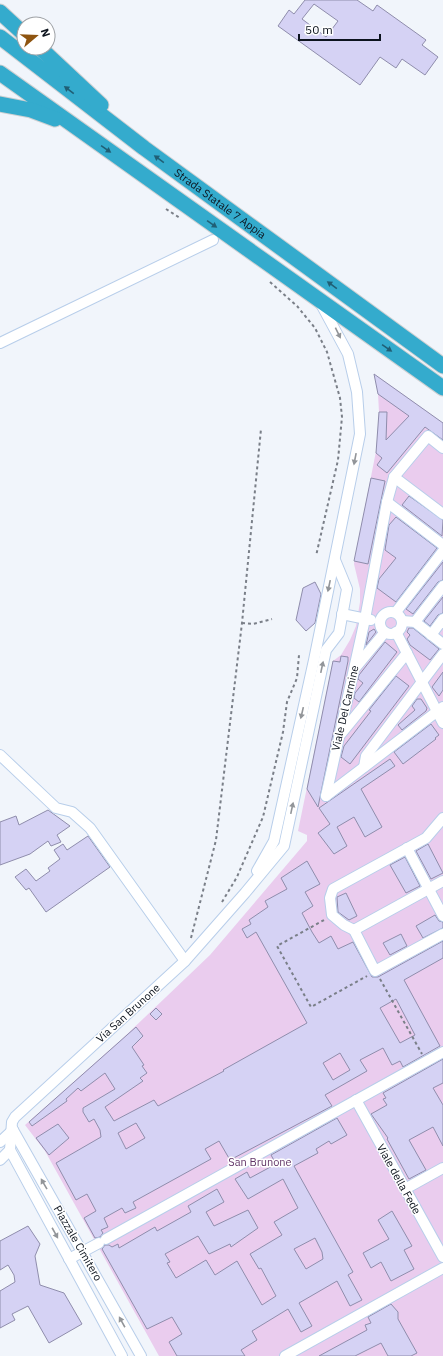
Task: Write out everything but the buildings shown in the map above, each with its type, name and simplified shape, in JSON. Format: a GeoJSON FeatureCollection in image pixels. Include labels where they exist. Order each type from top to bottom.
{"type":"FeatureCollection","features":[{"type":"Feature","properties":{"kind":"highway"},"geometry":{"type":"LineString","coordinates":[[0,12],[16,27]]}},
{"type":"Feature","properties":{"kind":"highway","name":"Strada Statale 7 Appia"},"geometry":{"type":"LineString","coordinates":[[0,37],[144,148],[443,366]]}},
{"type":"Feature","properties":{"kind":"highway"},"geometry":{"type":"LineString","coordinates":[[49,56],[75,79],[144,148]]}},
{"type":"Feature","properties":{"kind":"highway","name":"Strada Statale 7 Appia"},"geometry":{"type":"LineString","coordinates":[[0,73],[443,388]]}},
{"type":"Feature","properties":{"kind":"highway"},"geometry":{"type":"LineString","coordinates":[[0,104],[31,110],[74,126]]}},
{"type":"Feature","properties":{"kind":"street"},"geometry":{"type":"LineString","coordinates":[[0,343],[213,240]]}},
{"type":"Feature","properties":{"kind":"street"},"geometry":{"type":"LineString","coordinates":[[245,893],[274,841],[335,560],[360,434],[357,392],[348,354],[333,323],[318,299]]}},
{"type":"Feature","properties":{"kind":"street"},"geometry":{"type":"LineString","coordinates":[[443,448],[428,436],[394,477],[443,514]]}},
{"type":"Feature","properties":{"kind":"street","name":"Viale Del Carmine"},"geometry":{"type":"LineString","coordinates":[[364,767],[326,796],[365,619],[387,502],[394,477]]}},
{"type":"Feature","properties":{"kind":"street"},"geometry":{"type":"LineString","coordinates":[[387,502],[443,545]]}},
{"type":"Feature","properties":{"kind":"street"},"geometry":{"type":"LineString","coordinates":[[443,552],[399,616],[401,627],[396,632],[391,634],[385,632],[381,627],[380,621],[386,613],[399,616],[415,622],[443,644]]}},
{"type":"Feature","properties":{"kind":"street"},"geometry":{"type":"LineString","coordinates":[[245,893],[284,846],[326,650],[338,633],[347,589],[335,560]]}},
{"type":"Feature","properties":{"kind":"street"},"geometry":{"type":"LineString","coordinates":[[415,622],[443,586]]}},
{"type":"Feature","properties":{"kind":"street"},"geometry":{"type":"LineString","coordinates":[[342,614],[380,621]]}},
{"type":"Feature","properties":{"kind":"street"},"geometry":{"type":"LineString","coordinates":[[431,635],[443,619]]}},
{"type":"Feature","properties":{"kind":"street"},"geometry":{"type":"LineString","coordinates":[[354,669],[385,632]]}},
{"type":"Feature","properties":{"kind":"street"},"geometry":{"type":"LineString","coordinates":[[396,632],[422,682],[440,709],[443,724]]}},
{"type":"Feature","properties":{"kind":"street"},"geometry":{"type":"LineString","coordinates":[[338,737],[407,653]]}},
{"type":"Feature","properties":{"kind":"street"},"geometry":{"type":"LineString","coordinates":[[364,767],[366,756],[443,654]]}},
{"type":"Feature","properties":{"kind":"street"},"geometry":{"type":"LineString","coordinates":[[364,767],[440,709]]}},
{"type":"Feature","properties":{"kind":"street"},"geometry":{"type":"LineString","coordinates":[[0,755],[56,808],[72,812],[90,828],[185,961]]}},
{"type":"Feature","properties":{"kind":"street"},"geometry":{"type":"LineString","coordinates":[[443,818],[426,838],[333,888],[330,898],[332,915],[344,925],[354,930],[375,971],[443,934]]}},
{"type":"Feature","properties":{"kind":"street"},"geometry":{"type":"LineString","coordinates":[[407,848],[443,916]]}},
{"type":"Feature","properties":{"kind":"street"},"geometry":{"type":"LineString","coordinates":[[354,930],[443,880]]}},
{"type":"Feature","properties":{"kind":"street","name":"Via San Brunone"},"geometry":{"type":"LineString","coordinates":[[10,1150],[13,1130],[12,1122],[15,1117],[185,961],[245,893]]}},
{"type":"Feature","properties":{"kind":"street"},"geometry":{"type":"LineString","coordinates":[[69,1259],[443,1052]]}},
{"type":"Feature","properties":{"kind":"street","name":"Viale della Fede"},"geometry":{"type":"LineString","coordinates":[[356,1100],[443,1257]]}},
{"type":"Feature","properties":{"kind":"street","name":"Via San Brunone"},"geometry":{"type":"LineString","coordinates":[[0,1142],[13,1130]]}},
{"type":"Feature","properties":{"kind":"street","name":"Piazzale Cimitero"},"geometry":{"type":"LineString","coordinates":[[13,1130],[141,1356]]}},
{"type":"Feature","properties":{"kind":"street"},"geometry":{"type":"LineString","coordinates":[[0,1160],[10,1150]]}},
{"type":"Feature","properties":{"kind":"street","name":"Piazzale Cimitero"},"geometry":{"type":"LineString","coordinates":[[10,1150],[122,1356]]}},
{"type":"Feature","properties":{"kind":"street"},"geometry":{"type":"LineString","coordinates":[[405,1189],[443,1168]]}},
{"type":"Feature","properties":{"kind":"street"},"geometry":{"type":"LineString","coordinates":[[285,1356],[443,1268]]}},
{"type":"Feature","properties":{"kind":"path"},"geometry":{"type":"LineString","coordinates":[[166,209],[184,220]]}},
{"type":"Feature","properties":{"kind":"path"},"geometry":{"type":"LineString","coordinates":[[269,281],[298,306],[315,328],[327,352],[340,398],[342,417],[338,460],[316,556]]}},
{"type":"Feature","properties":{"kind":"path"},"geometry":{"type":"LineString","coordinates":[[190,942],[216,840],[242,623],[262,429]]}},
{"type":"Feature","properties":{"kind":"path"},"geometry":{"type":"LineString","coordinates":[[242,623],[253,624],[272,619]]}},
{"type":"Feature","properties":{"kind":"path"},"geometry":{"type":"LineString","coordinates":[[220,905],[238,877],[263,816],[283,732],[287,702],[297,678],[299,655]]}},
{"type":"Feature","properties":{"kind":"path"},"geometry":{"type":"LineString","coordinates":[[332,915],[278,946],[311,1007],[375,971],[426,1062]]}},
{"type":"Feature","properties":{"kind":"path"},"geometry":{"type":"LineString","coordinates":[[192,935],[197,930]]}},
{"type":"Feature","properties":{"kind":"green space","name":"San Brunone"},"geometry":{"type":"Polygon","coordinates":[[[377,376],[443,423],[443,1356],[159,1356],[45,1151],[25,1125],[122,1039],[210,955],[307,841],[307,835],[298,831],[333,661],[341,655],[350,640],[356,626],[360,602],[360,589],[354,564],[377,446],[379,412],[377,376]]]}}]}
